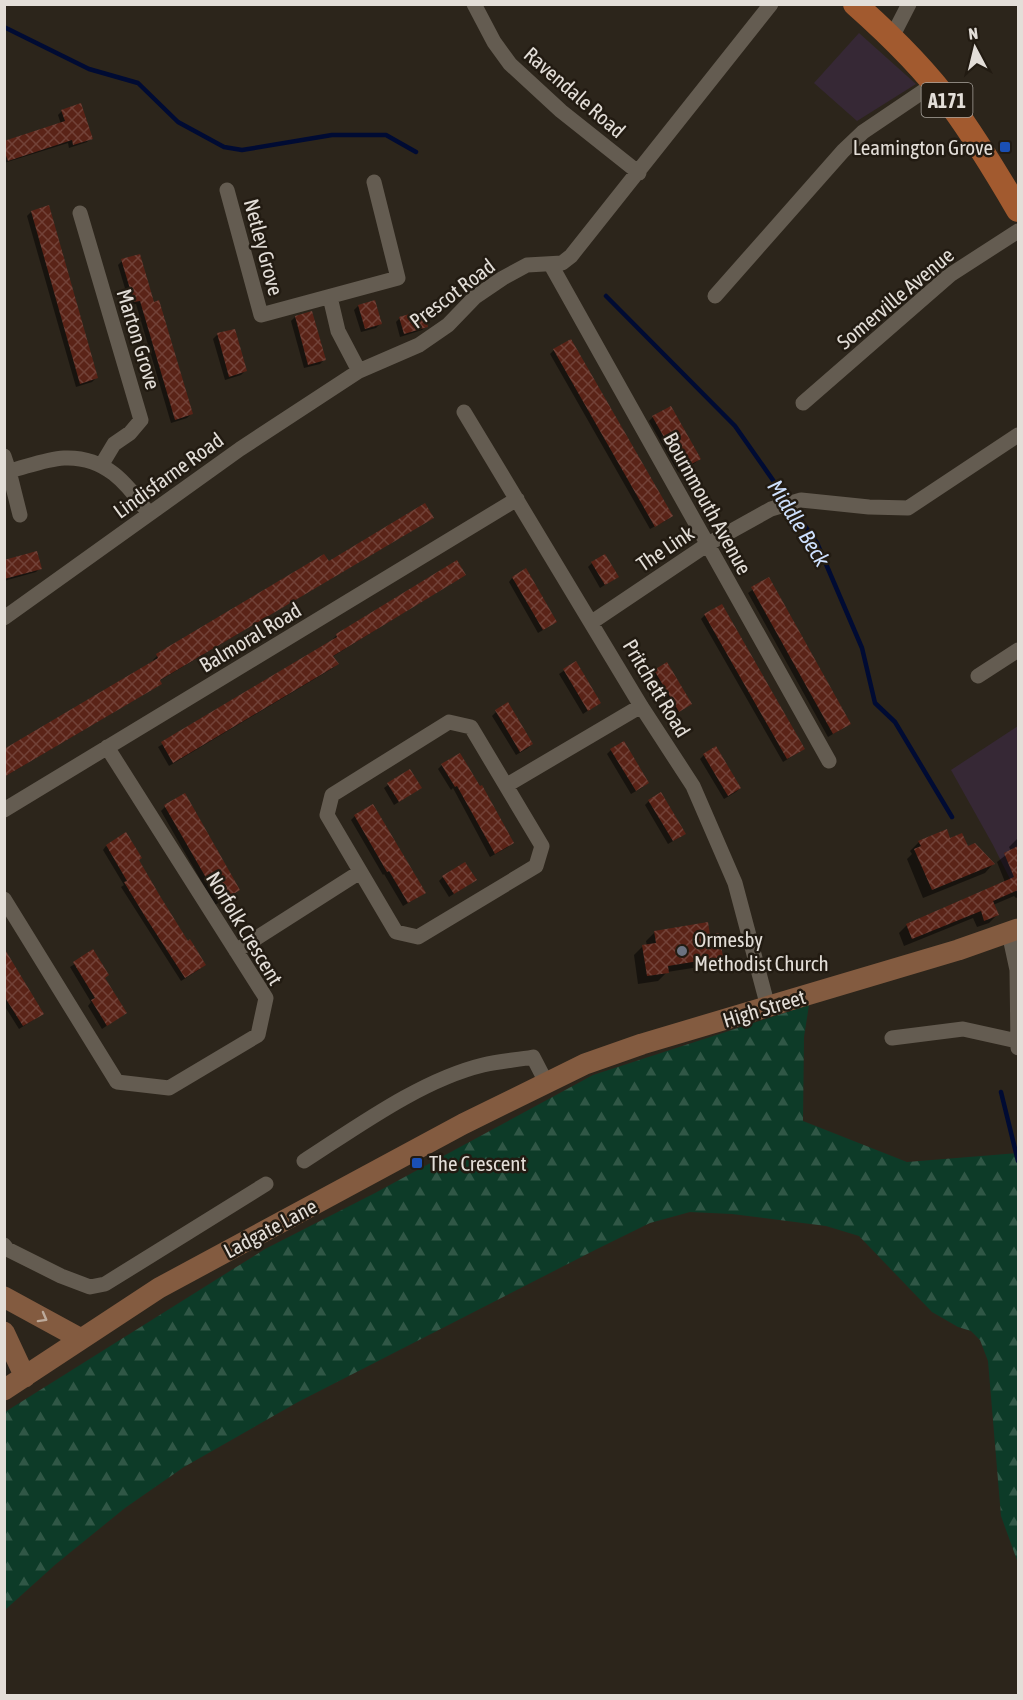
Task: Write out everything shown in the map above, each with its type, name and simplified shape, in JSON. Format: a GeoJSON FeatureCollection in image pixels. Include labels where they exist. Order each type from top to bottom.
{"type":"FeatureCollection","features":[{"type":"Feature","properties":{"kind":"main road","name":"A171"},"geometry":{"type":"LineString","coordinates":[[855,4],[892,37],[934,84],[988,159],[1018,210]]}},
{"type":"Feature","properties":{"kind":"main road","name":"High Street"},"geometry":{"type":"LineString","coordinates":[[547,1084],[585,1064],[642,1044],[1014,931]]}},
{"type":"Feature","properties":{"kind":"main road","name":"Ladgate Lane"},"geometry":{"type":"LineString","coordinates":[[4,1390],[159,1288],[463,1124],[547,1084]]}},
{"type":"Feature","properties":{"kind":"main road"},"geometry":{"type":"LineString","coordinates":[[4,1297],[81,1340]]}},
{"type":"Feature","properties":{"kind":"main road"},"geometry":{"type":"LineString","coordinates":[[4,1332],[25,1377]]}},
{"type":"Feature","properties":{"kind":"street","name":"Ravendale Road"},"geometry":{"type":"LineString","coordinates":[[474,4],[494,42],[510,64],[561,111],[639,173]]}},
{"type":"Feature","properties":{"kind":"street"},"geometry":{"type":"LineString","coordinates":[[639,173],[771,4]]}},
{"type":"Feature","properties":{"kind":"street"},"geometry":{"type":"LineString","coordinates":[[892,37],[909,4]]}},
{"type":"Feature","properties":{"kind":"street"},"geometry":{"type":"LineString","coordinates":[[716,296],[862,132],[934,84]]}},
{"type":"Feature","properties":{"kind":"street","name":"Prescot Road"},"geometry":{"type":"LineString","coordinates":[[359,371],[419,345],[448,326],[475,297],[503,278],[527,266],[562,263],[571,256],[639,173]]}},
{"type":"Feature","properties":{"kind":"street","name":"Netley Grove"},"geometry":{"type":"LineString","coordinates":[[226,190],[261,315],[398,278],[374,182]]}},
{"type":"Feature","properties":{"kind":"street","name":"Marton Grove"},"geometry":{"type":"LineString","coordinates":[[80,213],[141,420],[130,433],[114,444],[102,464]]}},
{"type":"Feature","properties":{"kind":"street","name":"Somerville Avenue"},"geometry":{"type":"LineString","coordinates":[[803,403],[950,275],[1018,231]]}},
{"type":"Feature","properties":{"kind":"street","name":"Bournmouth Avenue"},"geometry":{"type":"LineString","coordinates":[[551,265],[829,761]]}},
{"type":"Feature","properties":{"kind":"street"},"geometry":{"type":"LineString","coordinates":[[330,297],[338,331],[359,371]]}},
{"type":"Feature","properties":{"kind":"street","name":"Lindisfarne Road"},"geometry":{"type":"LineString","coordinates":[[4,618],[240,449],[359,371]]}},
{"type":"Feature","properties":{"kind":"street","name":"Pritchett Road"},"geometry":{"type":"LineString","coordinates":[[464,412],[641,706],[693,786],[735,883],[768,1007]]}},
{"type":"Feature","properties":{"kind":"street","name":"The Link"},"geometry":{"type":"LineString","coordinates":[[592,622],[708,544],[771,509],[801,500],[869,507],[908,508],[1018,435]]}},
{"type":"Feature","properties":{"kind":"street"},"geometry":{"type":"LineString","coordinates":[[4,456],[20,515]]}},
{"type":"Feature","properties":{"kind":"street"},"geometry":{"type":"LineString","coordinates":[[9,471],[62,458],[82,459],[102,464],[134,492],[149,514]]}},
{"type":"Feature","properties":{"kind":"street","name":"Balmoral Road"},"geometry":{"type":"LineString","coordinates":[[4,810],[517,499]]}},
{"type":"Feature","properties":{"kind":"street"},"geometry":{"type":"LineString","coordinates":[[978,676],[1018,650]]}},
{"type":"Feature","properties":{"kind":"street"},"geometry":{"type":"LineString","coordinates":[[507,785],[641,706]]}},
{"type":"Feature","properties":{"kind":"street"},"geometry":{"type":"LineString","coordinates":[[449,722],[471,727],[542,846],[536,866],[417,937],[396,932],[360,872],[327,815],[332,795],[449,722]]}},
{"type":"Feature","properties":{"kind":"street","name":"Norfolk Crescent"},"geometry":{"type":"LineString","coordinates":[[4,899],[117,1082],[169,1088],[258,1035],[266,998],[107,747]]}},
{"type":"Feature","properties":{"kind":"street"},"geometry":{"type":"LineString","coordinates":[[236,951],[360,872]]}},
{"type":"Feature","properties":{"kind":"street"},"geometry":{"type":"LineString","coordinates":[[892,1038],[963,1029],[1018,1044],[1014,931]]}},
{"type":"Feature","properties":{"kind":"street"},"geometry":{"type":"LineString","coordinates":[[304,1161],[429,1085],[482,1065],[533,1057],[547,1084]]}},
{"type":"Feature","properties":{"kind":"street"},"geometry":{"type":"LineString","coordinates":[[4,1245],[7,1249],[61,1276],[90,1287],[105,1284],[266,1185]]}},
{"type":"Feature","properties":{"kind":"shaded area"},"geometry":{"type":"Polygon","coordinates":[[[859,33],[916,84],[857,121],[814,83],[859,33]]]}},
{"type":"Feature","properties":{"kind":"shaded area"},"geometry":{"type":"Polygon","coordinates":[[[1018,726],[1018,895],[951,770],[1018,726]]]}},
{"type":"Feature","properties":{"kind":"green space"},"geometry":{"type":"Polygon","coordinates":[[[809,1005],[804,1037],[803,1121],[907,1162],[1018,1153],[1018,1563],[1001,1516],[988,1361],[980,1340],[971,1331],[958,1327],[932,1312],[859,1236],[826,1226],[732,1214],[690,1212],[650,1223],[597,1249],[298,1402],[184,1467],[125,1508],[56,1564],[5,1610],[5,1412],[265,1249],[375,1193],[593,1075],[809,1005]]]}},
{"type":"Feature","properties":{"kind":"building"},"geometry":{"type":"Polygon","coordinates":[[[81,103],[93,139],[73,145],[72,140],[8,161],[4,141],[65,121],[61,110],[81,103]]]}},
{"type":"Feature","properties":{"kind":"building"},"geometry":{"type":"Polygon","coordinates":[[[49,205],[98,378],[80,384],[31,211],[49,205]]]}},
{"type":"Feature","properties":{"kind":"building"},"geometry":{"type":"Polygon","coordinates":[[[140,254],[154,302],[159,300],[193,414],[175,420],[140,301],[134,302],[121,259],[140,254]]]}},
{"type":"Feature","properties":{"kind":"building"},"geometry":{"type":"Polygon","coordinates":[[[375,300],[382,324],[365,329],[358,305],[375,300]]]}},
{"type":"Feature","properties":{"kind":"building"},"geometry":{"type":"Polygon","coordinates":[[[424,310],[428,327],[404,334],[399,317],[424,310]]]}},
{"type":"Feature","properties":{"kind":"building"},"geometry":{"type":"Polygon","coordinates":[[[312,311],[326,360],[308,365],[295,316],[312,311]]]}},
{"type":"Feature","properties":{"kind":"building"},"geometry":{"type":"Polygon","coordinates":[[[235,329],[247,371],[229,377],[217,333],[235,329]]]}},
{"type":"Feature","properties":{"kind":"building"},"geometry":{"type":"Polygon","coordinates":[[[571,339],[673,516],[655,527],[553,349],[571,339]]]}},
{"type":"Feature","properties":{"kind":"building"},"geometry":{"type":"Polygon","coordinates":[[[671,406],[701,459],[682,469],[652,416],[671,406]]]}},
{"type":"Feature","properties":{"kind":"building"},"geometry":{"type":"Polygon","coordinates":[[[425,503],[434,518],[160,680],[162,684],[4,777],[4,749],[158,658],[156,654],[324,554],[329,561],[425,503]]]}},
{"type":"Feature","properties":{"kind":"building"},"geometry":{"type":"Polygon","coordinates":[[[37,551],[42,569],[4,579],[4,560],[37,551]]]}},
{"type":"Feature","properties":{"kind":"building"},"geometry":{"type":"Polygon","coordinates":[[[605,554],[619,577],[605,585],[591,562],[605,554]]]}},
{"type":"Feature","properties":{"kind":"building"},"geometry":{"type":"Polygon","coordinates":[[[457,560],[466,575],[333,656],[339,664],[173,763],[161,742],[337,637],[336,634],[457,560]]]}},
{"type":"Feature","properties":{"kind":"building"},"geometry":{"type":"Polygon","coordinates":[[[526,568],[557,622],[543,630],[512,577],[526,568]]]}},
{"type":"Feature","properties":{"kind":"building"},"geometry":{"type":"Polygon","coordinates":[[[769,577],[851,724],[833,734],[751,587],[769,577]]]}},
{"type":"Feature","properties":{"kind":"building"},"geometry":{"type":"Polygon","coordinates":[[[722,604],[805,749],[787,759],[704,614],[722,604]]]}},
{"type":"Feature","properties":{"kind":"building"},"geometry":{"type":"Polygon","coordinates":[[[576,661],[601,703],[588,711],[563,669],[576,661]]]}},
{"type":"Feature","properties":{"kind":"building"},"geometry":{"type":"Polygon","coordinates":[[[667,662],[692,704],[679,712],[654,670],[667,662]]]}},
{"type":"Feature","properties":{"kind":"building"},"geometry":{"type":"Polygon","coordinates":[[[508,702],[533,744],[520,752],[495,710],[508,702]]]}},
{"type":"Feature","properties":{"kind":"building"},"geometry":{"type":"Polygon","coordinates":[[[624,741],[649,783],[636,791],[610,749],[624,741]]]}},
{"type":"Feature","properties":{"kind":"building"},"geometry":{"type":"Polygon","coordinates":[[[716,746],[741,788],[728,796],[703,754],[716,746]]]}},
{"type":"Feature","properties":{"kind":"building"},"geometry":{"type":"Polygon","coordinates":[[[460,753],[480,786],[482,785],[514,843],[495,854],[457,786],[455,787],[441,764],[460,753]]]}},
{"type":"Feature","properties":{"kind":"building"},"geometry":{"type":"Polygon","coordinates":[[[410,769],[422,788],[399,802],[387,783],[410,769]]]}},
{"type":"Feature","properties":{"kind":"building"},"geometry":{"type":"Polygon","coordinates":[[[661,792],[686,834],[673,841],[648,800],[661,792]]]}},
{"type":"Feature","properties":{"kind":"building"},"geometry":{"type":"Polygon","coordinates":[[[185,793],[240,890],[220,902],[164,805],[185,793]]]}},
{"type":"Feature","properties":{"kind":"building"},"geometry":{"type":"Polygon","coordinates":[[[373,804],[426,893],[408,903],[354,815],[373,804]]]}},
{"type":"Feature","properties":{"kind":"building"},"geometry":{"type":"Polygon","coordinates":[[[947,829],[950,838],[962,833],[968,846],[975,843],[995,864],[932,890],[914,849],[921,846],[918,841],[947,829]]]}},
{"type":"Feature","properties":{"kind":"building"},"geometry":{"type":"Polygon","coordinates":[[[126,832],[142,858],[139,860],[160,896],[206,965],[185,978],[124,882],[127,881],[106,845],[126,832]]]}},
{"type":"Feature","properties":{"kind":"building"},"geometry":{"type":"Polygon","coordinates":[[[1018,846],[1018,890],[993,901],[999,915],[984,921],[981,911],[912,939],[906,924],[1014,877],[1004,853],[1018,846]]]}},
{"type":"Feature","properties":{"kind":"building"},"geometry":{"type":"Polygon","coordinates":[[[465,862],[477,880],[454,894],[442,876],[465,862]]]}},
{"type":"Feature","properties":{"kind":"building","name":"Ormesby Methodist Church"},"geometry":{"type":"Polygon","coordinates":[[[708,922],[710,935],[719,933],[723,957],[668,966],[669,973],[647,976],[642,945],[656,943],[654,931],[708,922]]]}},
{"type":"Feature","properties":{"kind":"building"},"geometry":{"type":"Polygon","coordinates":[[[4,948],[44,1014],[23,1026],[4,996],[4,948]]]}},
{"type":"Feature","properties":{"kind":"building"},"geometry":{"type":"Polygon","coordinates":[[[93,949],[109,975],[105,978],[127,1013],[107,1026],[91,1000],[95,998],[73,962],[93,949]]]}},
{"type":"Feature","properties":{"kind":"waterway"},"geometry":{"type":"LineString","coordinates":[[4,27],[89,69],[138,83],[178,122],[224,147],[242,150],[332,135],[386,135],[416,152]]}},
{"type":"Feature","properties":{"kind":"waterway","name":"Middle Beck"},"geometry":{"type":"LineString","coordinates":[[606,296],[735,426],[817,543],[862,648],[875,703],[895,722],[952,817]]}},
{"type":"Feature","properties":{"kind":"waterway","name":"Middle Beck"},"geometry":{"type":"LineString","coordinates":[[1001,1092],[1018,1161]]}},
{"type":"Feature","properties":{"kind":"place","name":"Leamington Grove"},"geometry":{"type":"Point","coordinates":[1005,147]}},
{"type":"Feature","properties":{"kind":"place","name":"Ormesby Methodist Church"},"geometry":{"type":"Point","coordinates":[682,951]}},
{"type":"Feature","properties":{"kind":"place","name":"The Crescent"},"geometry":{"type":"Point","coordinates":[417,1163]}}]}
